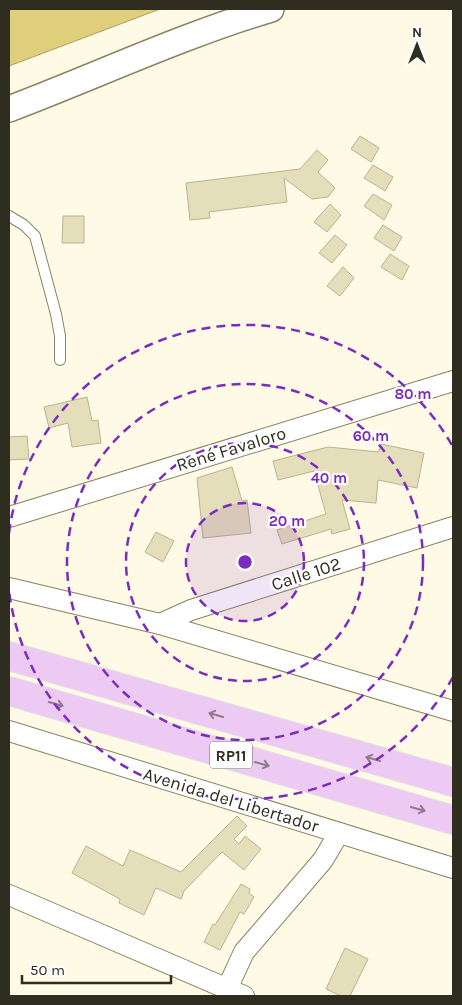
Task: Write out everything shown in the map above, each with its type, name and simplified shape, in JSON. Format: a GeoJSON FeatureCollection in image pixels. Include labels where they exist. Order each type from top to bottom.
{"type":"FeatureCollection","features":[{"type":"Feature","properties":{"kind":"main road","name":"RP11"},"geometry":{"type":"LineString","coordinates":[[9,656],[451,779]]}},
{"type":"Feature","properties":{"kind":"main road","name":"RP11"},"geometry":{"type":"LineString","coordinates":[[9,691],[453,820]]}},
{"type":"Feature","properties":{"kind":"street"},"geometry":{"type":"LineString","coordinates":[[9,109],[145,54],[237,19],[271,9]]}},
{"type":"Feature","properties":{"kind":"street","name":"René Favaloro"},"geometry":{"type":"LineString","coordinates":[[9,517],[453,382]]}},
{"type":"Feature","properties":{"kind":"street","name":"Calle 102"},"geometry":{"type":"LineString","coordinates":[[160,624],[192,610],[453,527]]}},
{"type":"Feature","properties":{"kind":"street"},"geometry":{"type":"LineString","coordinates":[[9,588],[160,624],[453,711]]}},
{"type":"Feature","properties":{"kind":"street","name":"Avenida del Libertador"},"geometry":{"type":"LineString","coordinates":[[9,732],[453,868]]}},
{"type":"Feature","properties":{"kind":"street"},"geometry":{"type":"LineString","coordinates":[[9,895],[235,993],[244,952],[323,860],[339,833]]}},
{"type":"Feature","properties":{"kind":"lane"},"geometry":{"type":"LineString","coordinates":[[9,216],[24,225],[35,236],[56,314],[60,336],[60,360]]}},
{"type":"Feature","properties":{"kind":"shaded area"},"geometry":{"type":"Polygon","coordinates":[[[9,9],[160,9],[9,66],[9,9]]]}},
{"type":"Feature","properties":{"kind":"building"},"geometry":{"type":"Polygon","coordinates":[[[360,136],[379,148],[371,162],[351,149],[360,136]]]}},
{"type":"Feature","properties":{"kind":"building"},"geometry":{"type":"Polygon","coordinates":[[[317,150],[328,160],[318,172],[335,188],[328,197],[312,199],[284,178],[287,202],[209,212],[210,218],[190,220],[186,183],[300,169],[317,150]]]}},
{"type":"Feature","properties":{"kind":"building"},"geometry":{"type":"Polygon","coordinates":[[[373,165],[393,177],[385,191],[364,178],[373,165]]]}},
{"type":"Feature","properties":{"kind":"building"},"geometry":{"type":"Polygon","coordinates":[[[373,194],[392,205],[384,220],[364,206],[373,194]]]}},
{"type":"Feature","properties":{"kind":"building"},"geometry":{"type":"Polygon","coordinates":[[[330,204],[341,215],[327,232],[314,222],[330,204]]]}},
{"type":"Feature","properties":{"kind":"building"},"geometry":{"type":"Polygon","coordinates":[[[63,216],[84,216],[84,243],[62,243],[63,216]]]}},
{"type":"Feature","properties":{"kind":"building"},"geometry":{"type":"Polygon","coordinates":[[[383,225],[402,237],[394,251],[374,238],[383,225]]]}},
{"type":"Feature","properties":{"kind":"building"},"geometry":{"type":"Polygon","coordinates":[[[335,235],[347,245],[332,263],[319,253],[335,235]]]}},
{"type":"Feature","properties":{"kind":"building"},"geometry":{"type":"Polygon","coordinates":[[[390,254],[409,266],[402,280],[381,267],[390,254]]]}},
{"type":"Feature","properties":{"kind":"building"},"geometry":{"type":"Polygon","coordinates":[[[343,267],[354,278],[340,296],[327,286],[343,267]]]}},
{"type":"Feature","properties":{"kind":"building"},"geometry":{"type":"Polygon","coordinates":[[[87,397],[92,421],[98,420],[101,443],[72,447],[68,423],[49,428],[44,407],[87,397]]]}},
{"type":"Feature","properties":{"kind":"building"},"geometry":{"type":"Polygon","coordinates":[[[27,436],[29,459],[9,460],[9,437],[27,436]]]}},
{"type":"Feature","properties":{"kind":"building"},"geometry":{"type":"Polygon","coordinates":[[[381,444],[424,453],[417,488],[378,480],[376,503],[342,500],[350,529],[332,534],[331,529],[282,544],[277,530],[326,514],[314,471],[278,480],[273,461],[328,447],[379,452],[381,444]]]}},
{"type":"Feature","properties":{"kind":"building"},"geometry":{"type":"Polygon","coordinates":[[[232,467],[242,501],[247,500],[251,533],[203,538],[197,478],[232,467]]]}},
{"type":"Feature","properties":{"kind":"building"},"geometry":{"type":"Polygon","coordinates":[[[156,532],[174,541],[163,562],[145,552],[156,532]]]}},
{"type":"Feature","properties":{"kind":"building"},"geometry":{"type":"Polygon","coordinates":[[[237,816],[247,826],[234,839],[239,844],[245,836],[261,849],[244,870],[222,852],[184,891],[181,899],[156,888],[144,915],[119,903],[120,899],[72,873],[86,846],[123,866],[130,850],[181,872],[237,816]]]}},
{"type":"Feature","properties":{"kind":"building"},"geometry":{"type":"Polygon","coordinates":[[[241,884],[250,889],[249,893],[254,897],[244,914],[240,912],[220,950],[204,942],[213,924],[215,925],[241,884]]]}},
{"type":"Feature","properties":{"kind":"building"},"geometry":{"type":"Polygon","coordinates":[[[345,948],[368,959],[350,996],[341,996],[326,989],[345,948]]]}}]}
